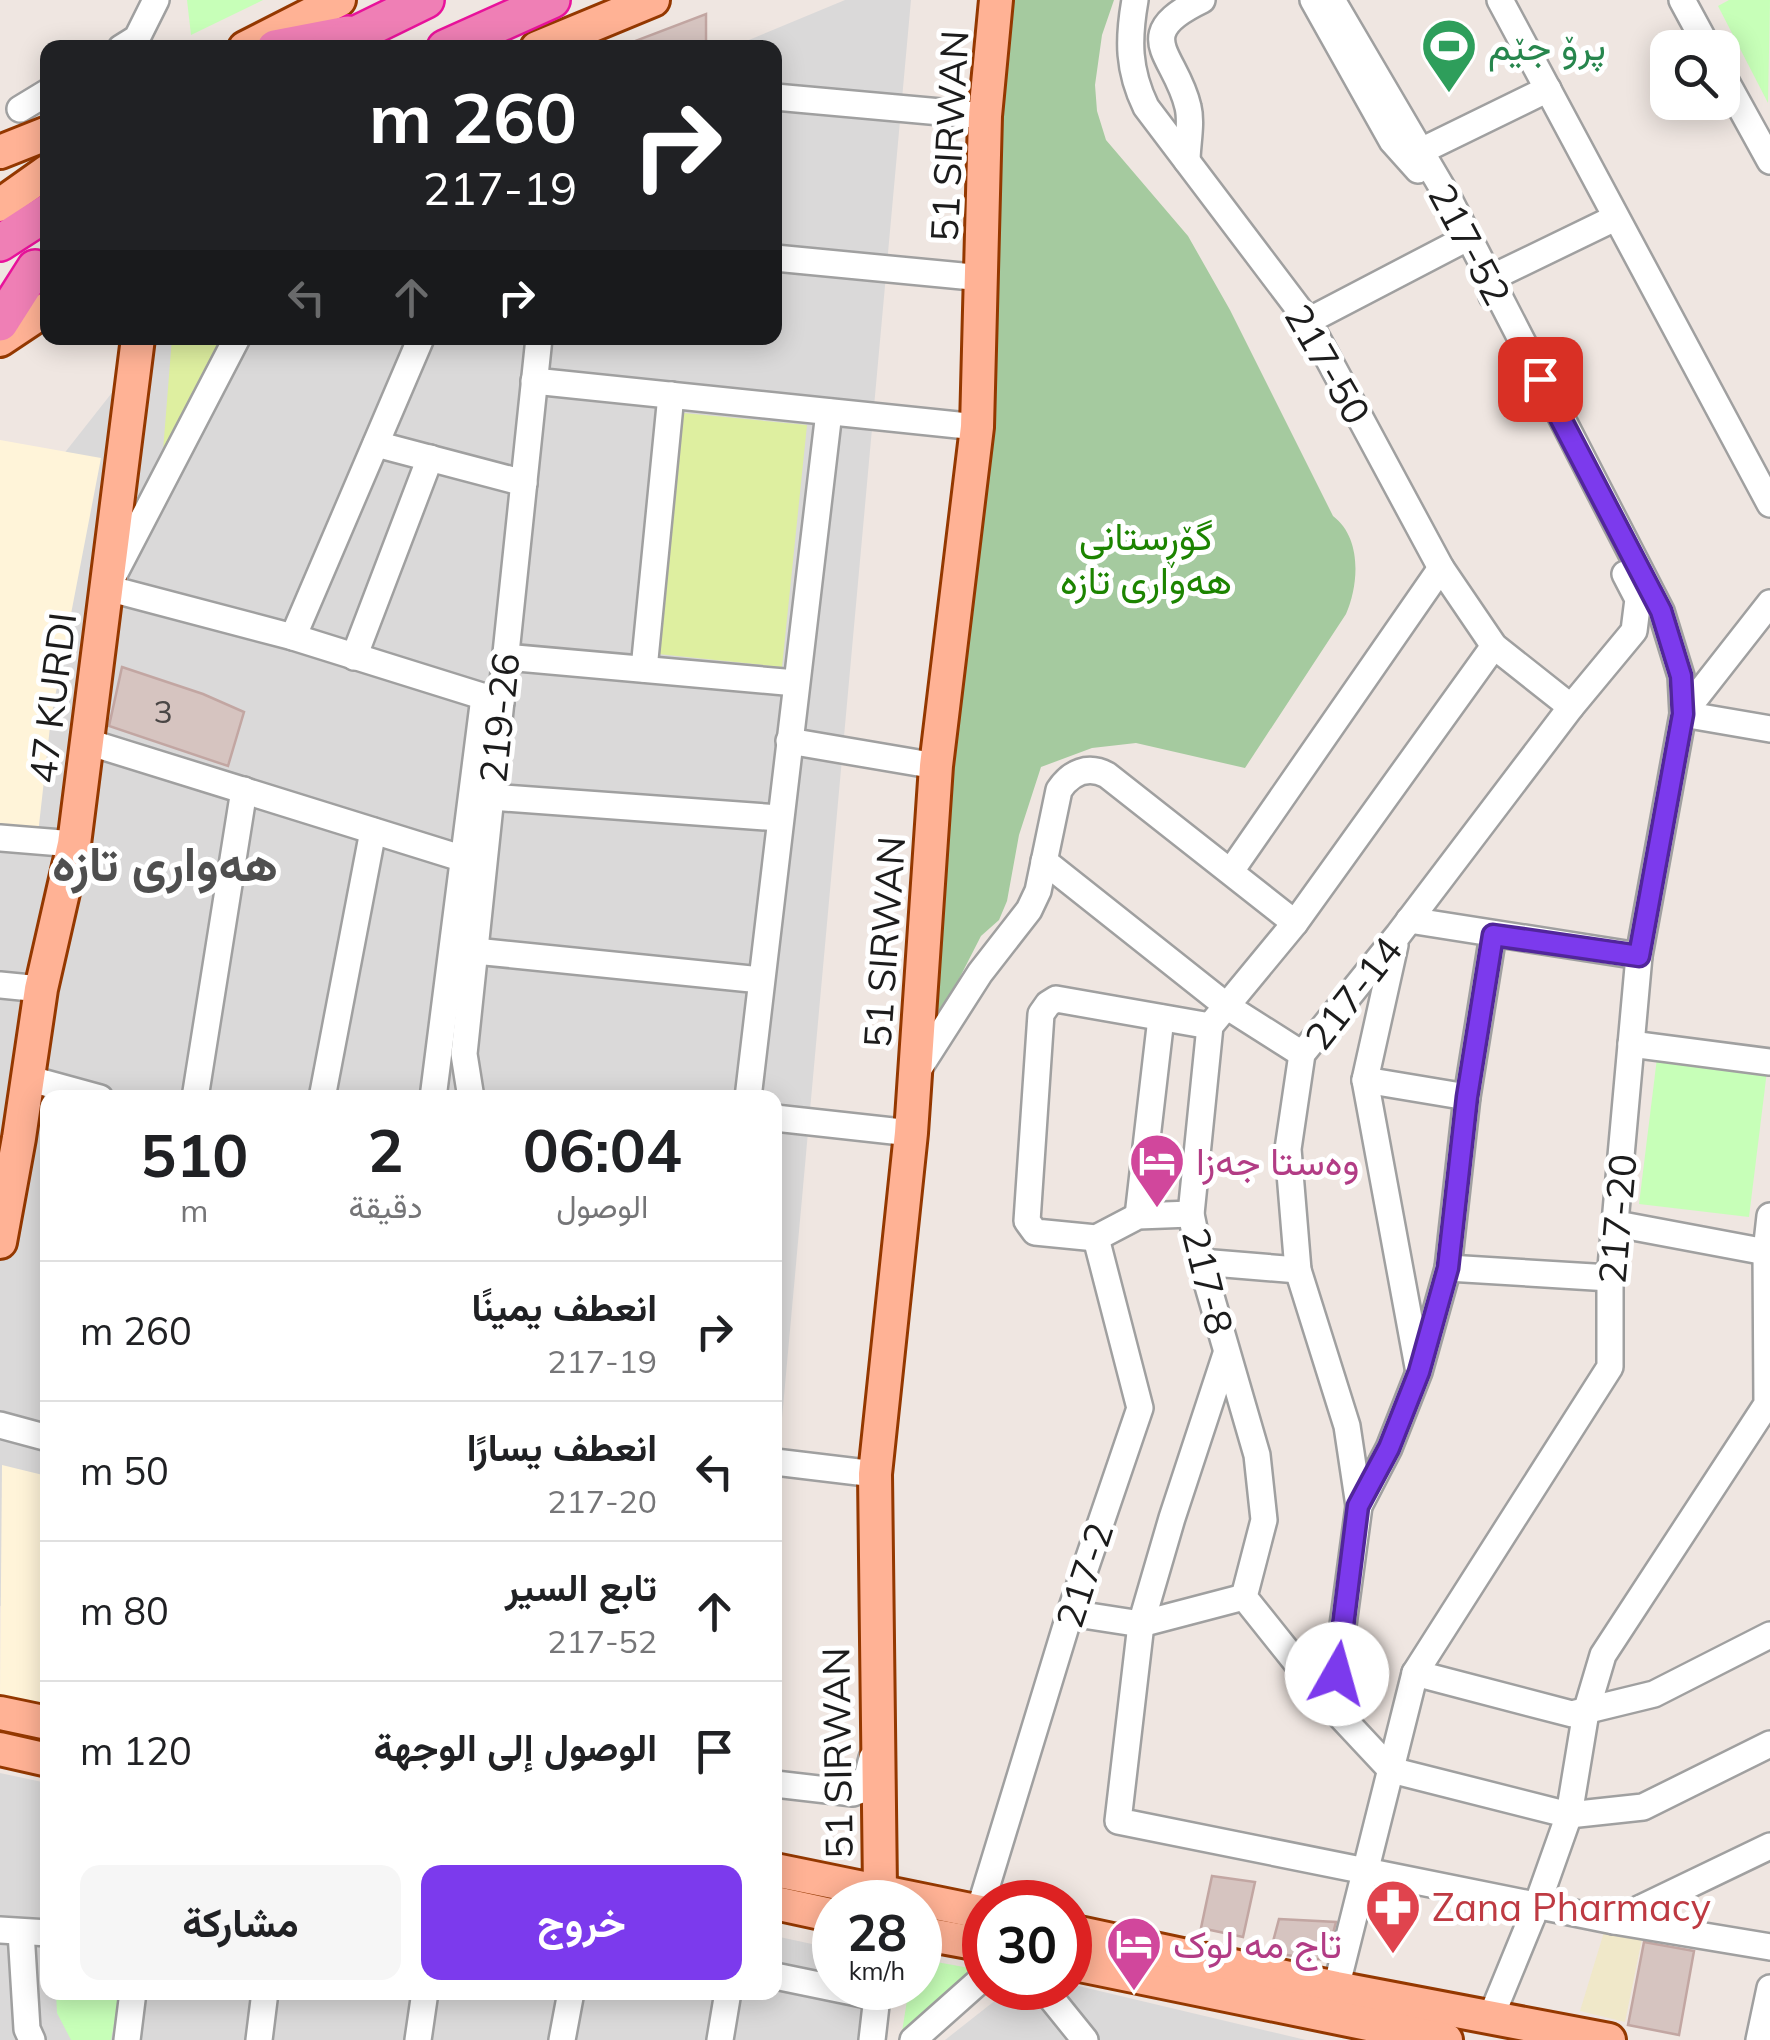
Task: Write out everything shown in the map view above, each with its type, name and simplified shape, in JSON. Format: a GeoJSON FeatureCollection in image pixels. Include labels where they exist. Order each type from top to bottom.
{"type":"FeatureCollection","features":[{"type":"Feature","properties":{"kind":"highway"},"geometry":{"type":"LineString","coordinates":[[341,40],[426,0]]}},
{"type":"Feature","properties":{"kind":"highway"},"geometry":{"type":"LineString","coordinates":[[463,40],[552,0]]}},
{"type":"Feature","properties":{"kind":"highway"},"geometry":{"type":"LineString","coordinates":[[0,243],[40,192]]}},
{"type":"Feature","properties":{"kind":"highway"},"geometry":{"type":"LineString","coordinates":[[0,292],[40,265]]}},
{"type":"Feature","properties":{"kind":"highway"},"geometry":{"type":"LineString","coordinates":[[0,323],[40,265]]}},
{"type":"Feature","properties":{"kind":"main road"},"geometry":{"type":"LineString","coordinates":[[260,40],[339,0]]}},
{"type":"Feature","properties":{"kind":"main road"},"geometry":{"type":"LineString","coordinates":[[558,40],[653,0]]}},
{"type":"Feature","properties":{"kind":"main road","name":"51 SIRWAN"},"geometry":{"type":"LineString","coordinates":[[880,1880],[875,1474],[911,1133],[936,766],[977,427],[985,116],[996,0]]}},
{"type":"Feature","properties":{"kind":"main road"},"geometry":{"type":"LineString","coordinates":[[0,152],[40,136]]}},
{"type":"Feature","properties":{"kind":"main road"},"geometry":{"type":"LineString","coordinates":[[0,192],[40,188]]}},
{"type":"Feature","properties":{"kind":"main road"},"geometry":{"type":"LineString","coordinates":[[0,205],[40,189]]}},
{"type":"Feature","properties":{"kind":"main road"},"geometry":{"type":"LineString","coordinates":[[0,340],[40,313]]}},
{"type":"Feature","properties":{"kind":"main road","name":"47 KURDI"},"geometry":{"type":"LineString","coordinates":[[0,1242],[10,1137],[27,1078],[40,989],[74,844],[137,345]]}},
{"type":"Feature","properties":{"kind":"main road"},"geometry":{"type":"LineString","coordinates":[[2,1713],[40,1721]]}},
{"type":"Feature","properties":{"kind":"main road"},"geometry":{"type":"LineString","coordinates":[[0,1748],[14,1734],[14,1726],[2,1713]]}},
{"type":"Feature","properties":{"kind":"main road"},"geometry":{"type":"LineString","coordinates":[[0,1748],[40,1758]]}},
{"type":"Feature","properties":{"kind":"main road"},"geometry":{"type":"LineString","coordinates":[[782,1871],[828,1880]]}},
{"type":"Feature","properties":{"kind":"main road"},"geometry":{"type":"LineString","coordinates":[[782,1905],[812,1911]]}},
{"type":"Feature","properties":{"kind":"main road"},"geometry":{"type":"LineString","coordinates":[[1092,1936],[1336,1988],[1609,2040]]}},
{"type":"Feature","properties":{"kind":"main road"},"geometry":{"type":"LineString","coordinates":[[1092,1967],[1446,2040]]}},
{"type":"Feature","properties":{"kind":"street"},"geometry":{"type":"LineString","coordinates":[[134,40],[156,0]]}},
{"type":"Feature","properties":{"kind":"street","name":"217-50"},"geometry":{"type":"LineString","coordinates":[[1135,0],[1128,46],[1135,84],[1146,107],[1308,321],[1441,568],[1494,646],[1570,707]]}},
{"type":"Feature","properties":{"kind":"street"},"geometry":{"type":"LineString","coordinates":[[1187,162],[1188,108],[1162,38],[1166,22],[1175,13],[1202,0]]}},
{"type":"Feature","properties":{"kind":"street"},"geometry":{"type":"LineString","coordinates":[[1313,0],[1392,142],[1450,201]]}},
{"type":"Feature","properties":{"kind":"street","name":"217-52"},"geometry":{"type":"LineString","coordinates":[[1332,0],[1469,236],[1661,611],[1681,676],[1683,714]]}},
{"type":"Feature","properties":{"kind":"street"},"geometry":{"type":"LineString","coordinates":[[1687,2],[1700,30]]}},
{"type":"Feature","properties":{"kind":"street"},"geometry":{"type":"LineString","coordinates":[[1510,3],[1548,89],[1770,504]]}},
{"type":"Feature","properties":{"kind":"street"},"geometry":{"type":"LineString","coordinates":[[1419,152],[1548,89]]}},
{"type":"Feature","properties":{"kind":"street"},"geometry":{"type":"LineString","coordinates":[[20,109],[40,97]]}},
{"type":"Feature","properties":{"kind":"street"},"geometry":{"type":"LineString","coordinates":[[782,98],[985,116]]}},
{"type":"Feature","properties":{"kind":"street"},"geometry":{"type":"LineString","coordinates":[[1740,103],[1766,145]]}},
{"type":"Feature","properties":{"kind":"street"},"geometry":{"type":"LineString","coordinates":[[1489,279],[1615,218]]}},
{"type":"Feature","properties":{"kind":"street"},"geometry":{"type":"LineString","coordinates":[[1308,321],[1469,236]]}},
{"type":"Feature","properties":{"kind":"street"},"geometry":{"type":"LineString","coordinates":[[782,259],[982,278]]}},
{"type":"Feature","properties":{"kind":"street","name":"217-14"},"geometry":{"type":"LineString","coordinates":[[1358,1506],[1347,1426],[1298,1270],[1288,1149],[1302,1054],[1404,928],[1570,707],[1634,631],[1638,599],[1499,332],[1489,279]]}},
{"type":"Feature","properties":{"kind":"street"},"geometry":{"type":"LineString","coordinates":[[234,345],[107,588],[293,637],[492,700],[464,859],[434,1090]]}},
{"type":"Feature","properties":{"kind":"street"},"geometry":{"type":"LineString","coordinates":[[293,637],[418,345]]}},
{"type":"Feature","properties":{"kind":"street","name":"219-26"},"geometry":{"type":"LineString","coordinates":[[470,1090],[464,1054],[491,797],[492,700],[506,657],[538,345]]}},
{"type":"Feature","properties":{"kind":"street"},"geometry":{"type":"LineString","coordinates":[[534,381],[977,427]]}},
{"type":"Feature","properties":{"kind":"street"},"geometry":{"type":"LineString","coordinates":[[644,669],[670,394]]}},
{"type":"Feature","properties":{"kind":"street"},"geometry":{"type":"LineString","coordinates":[[749,1090],[829,412]]}},
{"type":"Feature","properties":{"kind":"street"},"geometry":{"type":"LineString","coordinates":[[376,444],[524,483]]}},
{"type":"Feature","properties":{"kind":"street"},"geometry":{"type":"LineString","coordinates":[[354,657],[430,458]]}},
{"type":"Feature","properties":{"kind":"street"},"geometry":{"type":"LineString","coordinates":[[1231,872],[1441,568]]}},
{"type":"Feature","properties":{"kind":"street"},"geometry":{"type":"LineString","coordinates":[[1770,604],[1683,714],[1770,729]]}},
{"type":"Feature","properties":{"kind":"street"},"geometry":{"type":"LineString","coordinates":[[1191,1214],[1138,1216],[1096,1238],[1035,1232],[1027,1221],[1041,1014],[1056,999],[1161,1018],[1219,1016],[1295,923],[1494,646]]}},
{"type":"Feature","properties":{"kind":"street"},"geometry":{"type":"LineString","coordinates":[[506,657],[796,682]]}},
{"type":"Feature","properties":{"kind":"street","name":"217-20"},"geometry":{"type":"LineString","coordinates":[[1336,1988],[1416,1673],[1610,1367],[1610,1278],[1639,956],[1683,714]]}},
{"type":"Feature","properties":{"kind":"street"},"geometry":{"type":"LineString","coordinates":[[789,740],[936,766]]}},
{"type":"Feature","properties":{"kind":"street"},"geometry":{"type":"LineString","coordinates":[[88,742],[464,859]]}},
{"type":"Feature","properties":{"kind":"street"},"geometry":{"type":"LineString","coordinates":[[915,1074],[980,973],[1029,910],[1059,790],[1066,780],[1095,769],[1295,923]]}},
{"type":"Feature","properties":{"kind":"street"},"geometry":{"type":"LineString","coordinates":[[196,1090],[244,790]]}},
{"type":"Feature","properties":{"kind":"street"},"geometry":{"type":"LineString","coordinates":[[491,797],[779,818]]}},
{"type":"Feature","properties":{"kind":"street"},"geometry":{"type":"LineString","coordinates":[[324,1090],[374,831]]}},
{"type":"Feature","properties":{"kind":"street"},"geometry":{"type":"LineString","coordinates":[[0,838],[74,844]]}},
{"type":"Feature","properties":{"kind":"street"},"geometry":{"type":"LineString","coordinates":[[1044,861],[1219,1016],[1302,1054]]}},
{"type":"Feature","properties":{"kind":"street"},"geometry":{"type":"LineString","coordinates":[[1419,1372],[1364,1080],[1404,928],[1493,935],[1639,956]]}},
{"type":"Feature","properties":{"kind":"street"},"geometry":{"type":"LineString","coordinates":[[1332,1707],[1358,1506],[1389,1448],[1419,1372],[1448,1268],[1467,1097],[1493,935]]}},
{"type":"Feature","properties":{"kind":"street"},"geometry":{"type":"LineString","coordinates":[[475,951],[761,980]]}},
{"type":"Feature","properties":{"kind":"street"},"geometry":{"type":"LineString","coordinates":[[0,986],[40,989]]}},
{"type":"Feature","properties":{"kind":"street","name":"217-8"},"geometry":{"type":"LineString","coordinates":[[1219,1016],[1191,1214],[1200,1262],[1258,1455],[1264,1520],[1244,1597]]}},
{"type":"Feature","properties":{"kind":"street"},"geometry":{"type":"LineString","coordinates":[[1138,1216],[1161,1018]]}},
{"type":"Feature","properties":{"kind":"street"},"geometry":{"type":"LineString","coordinates":[[1632,1044],[1770,1062]]}},
{"type":"Feature","properties":{"kind":"street"},"geometry":{"type":"LineString","coordinates":[[27,1078],[71,1090]]}},
{"type":"Feature","properties":{"kind":"street"},"geometry":{"type":"LineString","coordinates":[[1364,1080],[1467,1097]]}},
{"type":"Feature","properties":{"kind":"street"},"geometry":{"type":"LineString","coordinates":[[782,1119],[911,1133]]}},
{"type":"Feature","properties":{"kind":"street"},"geometry":{"type":"LineString","coordinates":[[1491,2017],[1569,1815],[1586,1712],[1603,1655],[1768,1407],[1770,1216]]}},
{"type":"Feature","properties":{"kind":"street"},"geometry":{"type":"LineString","coordinates":[[1617,1224],[1768,1257]]}},
{"type":"Feature","properties":{"kind":"street","name":"217-2"},"geometry":{"type":"LineString","coordinates":[[991,1880],[1070,1613],[1140,1408],[1096,1238]]}},
{"type":"Feature","properties":{"kind":"street"},"geometry":{"type":"LineString","coordinates":[[1200,1262],[1298,1270]]}},
{"type":"Feature","properties":{"kind":"street"},"geometry":{"type":"LineString","coordinates":[[1448,1268],[1610,1278]]}},
{"type":"Feature","properties":{"kind":"street"},"geometry":{"type":"LineString","coordinates":[[1226,1354],[1141,1624],[1118,1821],[1614,1921],[1770,1947]]}},
{"type":"Feature","properties":{"kind":"street"},"geometry":{"type":"LineString","coordinates":[[0,1425],[40,1436]]}},
{"type":"Feature","properties":{"kind":"street"},"geometry":{"type":"LineString","coordinates":[[782,1463],[875,1474]]}},
{"type":"Feature","properties":{"kind":"street"},"geometry":{"type":"LineString","coordinates":[[1070,1613],[1141,1624],[1244,1597],[1332,1707],[1391,1770],[1569,1815],[1643,1808],[1770,1744]]}},
{"type":"Feature","properties":{"kind":"street"},"geometry":{"type":"LineString","coordinates":[[1416,1673],[1572,1714],[1654,1694],[1770,1635]]}},
{"type":"Feature","properties":{"kind":"street"},"geometry":{"type":"LineString","coordinates":[[782,1785],[864,1790],[869,1781],[876,1724]]}},
{"type":"Feature","properties":{"kind":"street"},"geometry":{"type":"LineString","coordinates":[[1614,1921],[1770,1846]]}},
{"type":"Feature","properties":{"kind":"street"},"geometry":{"type":"LineString","coordinates":[[32,2040],[10,1931],[40,1933]]}},
{"type":"Feature","properties":{"kind":"street"},"geometry":{"type":"LineString","coordinates":[[782,1977],[812,1982]]}},
{"type":"Feature","properties":{"kind":"street"},"geometry":{"type":"LineString","coordinates":[[1759,2040],[1770,1988]]}},
{"type":"Feature","properties":{"kind":"street"},"geometry":{"type":"LineString","coordinates":[[913,2040],[962,1996]]}},
{"type":"Feature","properties":{"kind":"street"},"geometry":{"type":"LineString","coordinates":[[127,2040],[132,2000]]}},
{"type":"Feature","properties":{"kind":"street"},"geometry":{"type":"LineString","coordinates":[[260,2040],[264,2000]]}},
{"type":"Feature","properties":{"kind":"street"},"geometry":{"type":"LineString","coordinates":[[418,2040],[424,2000]]}},
{"type":"Feature","properties":{"kind":"street"},"geometry":{"type":"LineString","coordinates":[[562,2040],[570,2000]]}},
{"type":"Feature","properties":{"kind":"street"},"geometry":{"type":"LineString","coordinates":[[720,2040],[727,2000]]}},
{"type":"Feature","properties":{"kind":"street"},"geometry":{"type":"LineString","coordinates":[[872,2040],[876,2010]]}},
{"type":"Feature","properties":{"kind":"street"},"geometry":{"type":"LineString","coordinates":[[1060,2010],[1084,2040]]}},
{"type":"Feature","properties":{"kind":"shaded area"},"geometry":{"type":"Polygon","coordinates":[[[845,0],[911,0],[782,1418],[782,1090],[40,1090],[40,1613],[0,1606],[0,535],[149,345],[782,345],[782,40],[749,40],[845,0]]]}},
{"type":"Feature","properties":{"kind":"shaded area"},"geometry":{"type":"Polygon","coordinates":[[[0,440],[101,458],[51,718],[38,834],[0,829],[0,440]]]}},
{"type":"Feature","properties":{"kind":"shaded area"},"geometry":{"type":"Polygon","coordinates":[[[2,1465],[40,1474],[40,1705],[0,1696],[2,1465]]]}},
{"type":"Feature","properties":{"kind":"shaded area"},"geometry":{"type":"Polygon","coordinates":[[[0,1773],[40,1782],[40,2000],[782,2000],[782,1938],[812,1944],[812,2010],[863,2010],[858,2040],[0,2040],[0,1773]]]}},
{"type":"Feature","properties":{"kind":"shaded area"},"geometry":{"type":"Polygon","coordinates":[[[1604,1932],[1642,1939],[1625,2022],[1580,2011],[1604,1932]]]}},
{"type":"Feature","properties":{"kind":"shaded area"},"geometry":{"type":"Polygon","coordinates":[[[1092,1989],[1306,2040],[945,2040],[983,2010],[1092,2010],[1092,1989]]]}},
{"type":"Feature","properties":{"kind":"green space"},"geometry":{"type":"Polygon","coordinates":[[[187,0],[263,0],[191,35],[187,0]]]}},
{"type":"Feature","properties":{"kind":"green space","name":"گۆڕستانی هەواری تازە"},"geometry":{"type":"Polygon","coordinates":[[[1000,0],[1114,0],[1102,35],[1095,85],[1097,111],[1106,140],[1188,236],[1230,310],[1333,516],[1349,536],[1355,576],[1346,614],[1245,768],[1136,743],[1092,748],[1041,767],[1019,835],[1007,901],[999,920],[981,936],[939,1018],[922,1022],[1000,0]]]}},
{"type":"Feature","properties":{"kind":"green space"},"geometry":{"type":"Polygon","coordinates":[[[1729,0],[1770,0],[1768,103],[1740,49],[1740,30],[1730,30],[1718,6],[1729,0]]]}},
{"type":"Feature","properties":{"kind":"green space"},"geometry":{"type":"Polygon","coordinates":[[[171,345],[225,345],[161,476],[171,345]]]}},
{"type":"Feature","properties":{"kind":"green space"},"geometry":{"type":"Polygon","coordinates":[[[683,413],[807,425],[782,667],[658,654],[683,413]]]}},
{"type":"Feature","properties":{"kind":"green space"},"geometry":{"type":"Polygon","coordinates":[[[1657,1058],[1767,1071],[1749,1217],[1639,1204],[1657,1058]]]}},
{"type":"Feature","properties":{"kind":"green space"},"geometry":{"type":"Polygon","coordinates":[[[942,1963],[962,1967],[962,1981],[942,2000],[942,1963]]]}},
{"type":"Feature","properties":{"kind":"green space"},"geometry":{"type":"Polygon","coordinates":[[[56,2000],[119,2000],[111,2040],[71,2040],[57,2013],[56,2000]]]}},
{"type":"Feature","properties":{"kind":"green space"},"geometry":{"type":"Polygon","coordinates":[[[905,2010],[931,2010],[901,2038],[905,2010]]]}},
{"type":"Feature","properties":{"kind":"building"},"geometry":{"type":"Polygon","coordinates":[[[706,14],[706,40],[638,40],[706,14]]]}},
{"type":"Feature","properties":{"kind":"building"},"geometry":{"type":"Polygon","coordinates":[[[122,667],[244,712],[228,766],[109,726],[122,667]]]}},
{"type":"Feature","properties":{"kind":"building"},"geometry":{"type":"Polygon","coordinates":[[[1212,1876],[1255,1882],[1243,1937],[1201,1928],[1212,1876]]]}},
{"type":"Feature","properties":{"kind":"building"},"geometry":{"type":"Polygon","coordinates":[[[1279,1919],[1336,1922],[1326,1960],[1270,1953],[1279,1919]]]}},
{"type":"Feature","properties":{"kind":"building"},"geometry":{"type":"Polygon","coordinates":[[[1644,1942],[1694,1951],[1679,2035],[1628,2025],[1644,1942]]]}},
{"type":"Feature","properties":{"kind":"place","name":"پرۆ جێم"},"geometry":{"type":"Point","coordinates":[1449,95]}},
{"type":"Feature","properties":{"kind":"place","name":"وەستا جەزا"},"geometry":{"type":"Point","coordinates":[1157,1210]}},
{"type":"Feature","properties":{"kind":"place","name":"Zana Pharmacy"},"geometry":{"type":"Point","coordinates":[1393,1956]}},
{"type":"Feature","properties":{"kind":"place","name":"تاج مه لوک"},"geometry":{"type":"Point","coordinates":[1134,1993]}},
{"type":"Feature","properties":{"kind":"district","name":"هەواری تازە"},"geometry":{"type":"Point","coordinates":[165,863]}},
{"type":"Feature","properties":{"kind":"route"},"geometry":{"type":"LineString","coordinates":[[1337,1674],[1358,1506],[1389,1448],[1419,1372],[1448,1268],[1467,1097],[1493,935],[1639,956],[1683,714],[1681,676],[1661,611],[1540,379]]}}]}
